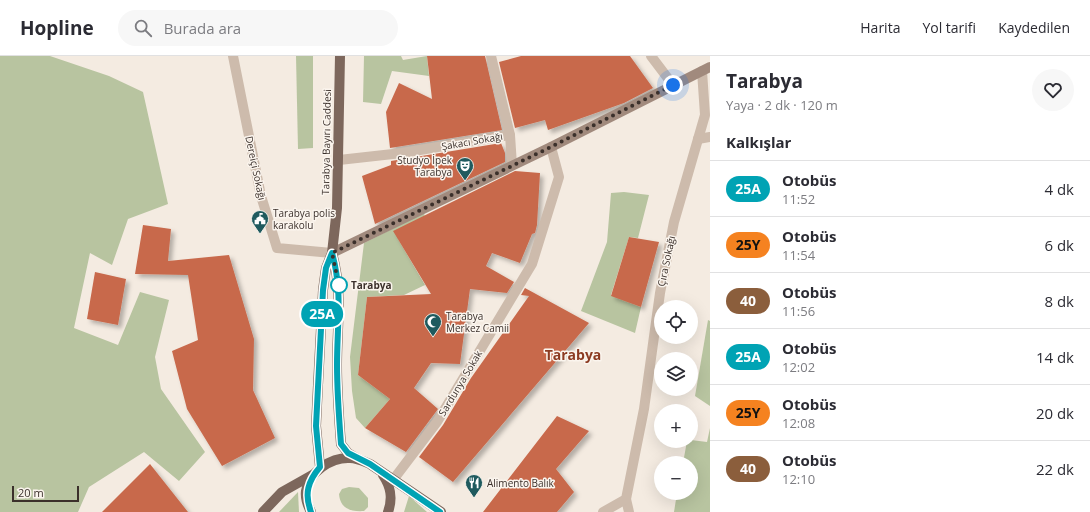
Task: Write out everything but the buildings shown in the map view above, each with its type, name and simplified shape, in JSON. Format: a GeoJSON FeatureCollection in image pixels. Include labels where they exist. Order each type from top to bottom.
{"type":"FeatureCollection","features":[{"type":"Feature","properties":{"kind":"main road","name":"Tarabya Bayırı Caddesi"},"geometry":{"type":"LineString","coordinates":[[317,471],[316,426],[323,290],[326,268],[332,253],[337,208],[340,56]]}},
{"type":"Feature","properties":{"kind":"main road"},"geometry":{"type":"LineString","coordinates":[[332,253],[551,147],[706,69]]}},
{"type":"Feature","properties":{"kind":"main road","name":"Tarabya Bayırı Caddesi"},"geometry":{"type":"LineString","coordinates":[[332,253],[340,293],[337,364],[341,444],[348,453],[370,464],[440,512]]}},
{"type":"Feature","properties":{"kind":"main road"},"geometry":{"type":"LineString","coordinates":[[262,512],[282,492],[338,459],[358,459]]}},
{"type":"Feature","properties":{"kind":"main road"},"geometry":{"type":"LineString","coordinates":[[311,512],[307,503],[306,490],[317,471]]}},
{"type":"Feature","properties":{"kind":"main road"},"geometry":{"type":"LineString","coordinates":[[380,472],[390,485],[391,497],[388,512]]}},
{"type":"Feature","properties":{"kind":"street","name":"Dereiçi Sokağı"},"geometry":{"type":"LineString","coordinates":[[233,56],[261,196],[278,248],[332,253]]}},
{"type":"Feature","properties":{"kind":"street"},"geometry":{"type":"LineString","coordinates":[[491,56],[510,135],[512,166]]}},
{"type":"Feature","properties":{"kind":"street"},"geometry":{"type":"LineString","coordinates":[[651,56],[673,85]]}},
{"type":"Feature","properties":{"kind":"street","name":"Çıra Sokağı"},"geometry":{"type":"LineString","coordinates":[[626,499],[644,409],[660,293],[674,222],[705,116],[706,69]]}},
{"type":"Feature","properties":{"kind":"street","name":"Şakacı Sokağı"},"geometry":{"type":"LineString","coordinates":[[339,160],[402,153],[510,135]]}},
{"type":"Feature","properties":{"kind":"street"},"geometry":{"type":"LineString","coordinates":[[698,139],[710,137]]}},
{"type":"Feature","properties":{"kind":"street","name":"Sardunya Sokak"},"geometry":{"type":"LineString","coordinates":[[393,480],[437,422],[532,264],[559,177],[551,147]]}},
{"type":"Feature","properties":{"kind":"street"},"geometry":{"type":"LineString","coordinates":[[603,512],[626,499],[629,512]]}},
{"type":"Feature","properties":{"kind":"green space"},"geometry":{"type":"Polygon","coordinates":[[[0,56],[50,56],[109,76],[143,92],[168,204],[128,219],[112,265],[90,253],[74,328],[118,345],[140,292],[169,300],[155,357],[161,389],[205,452],[179,481],[144,452],[89,487],[78,512],[0,512],[0,56]]]}},
{"type":"Feature","properties":{"kind":"green space"},"geometry":{"type":"Polygon","coordinates":[[[296,56],[313,56],[313,148],[298,149],[296,56]]]}},
{"type":"Feature","properties":{"kind":"green space"},"geometry":{"type":"Polygon","coordinates":[[[364,56],[401,56],[403,60],[427,56],[429,76],[392,71],[381,104],[363,102],[364,56]]]}},
{"type":"Feature","properties":{"kind":"green space"},"geometry":{"type":"Polygon","coordinates":[[[624,192],[649,195],[638,238],[629,237],[611,295],[641,307],[635,333],[581,311],[607,242],[611,193],[624,192]]]}},
{"type":"Feature","properties":{"kind":"green space"},"geometry":{"type":"Polygon","coordinates":[[[424,213],[427,225],[398,239],[425,285],[404,295],[367,297],[358,375],[390,399],[365,428],[356,418],[352,391],[350,357],[364,243],[424,213]]]}},
{"type":"Feature","properties":{"kind":"green space"},"geometry":{"type":"Polygon","coordinates":[[[708,320],[710,321],[710,406],[695,396],[698,396],[698,378],[708,320]]]}},
{"type":"Feature","properties":{"kind":"green space"},"geometry":{"type":"Polygon","coordinates":[[[710,428],[710,512],[674,512],[676,500],[698,500],[698,456],[684,456],[686,448],[698,448],[698,441],[707,442],[710,428]]]}},
{"type":"Feature","properties":{"kind":"green space"},"geometry":{"type":"Polygon","coordinates":[[[349,487],[359,488],[368,498],[368,507],[364,511],[350,510],[341,503],[339,494],[342,489],[349,487]]]}},
{"type":"Feature","properties":{"kind":"green space"},"geometry":{"type":"Polygon","coordinates":[[[298,492],[299,512],[279,512],[298,492]]]}},
{"type":"Feature","properties":{"kind":"green space"},"geometry":{"type":"Polygon","coordinates":[[[409,496],[427,512],[404,512],[409,496]]]}},
{"type":"Feature","properties":{"kind":"bus line","name":"25A"},"geometry":{"type":"LineString","coordinates":[[311,512],[307,503],[306,490],[314,474],[320,467],[316,426],[323,290],[326,268],[332,253],[340,293],[337,364],[341,444],[348,453],[370,464],[380,472],[430,503],[440,512]]}},
{"type":"Feature","properties":{"kind":"place","name":"Studyo İpek Tarabya"},"geometry":{"type":"Point","coordinates":[465,181]}},
{"type":"Feature","properties":{"kind":"place","name":"Tarabya polis karakolu"},"geometry":{"type":"Point","coordinates":[260,234]}},
{"type":"Feature","properties":{"kind":"place","name":"Tarabya"},"geometry":{"type":"Point","coordinates":[339,285]}},
{"type":"Feature","properties":{"kind":"place","name":"Tarabya Merkez Camii"},"geometry":{"type":"Point","coordinates":[433,337]}},
{"type":"Feature","properties":{"kind":"place","name":"Alimento Balık"},"geometry":{"type":"Point","coordinates":[474,498]}},
{"type":"Feature","properties":{"kind":"district","name":"Tarabya"},"geometry":{"type":"Point","coordinates":[573,354]}},
{"type":"Feature","properties":{"kind":"route"},"geometry":{"type":"LineString","coordinates":[[339,285],[332,253],[551,147],[673,85]]}}]}
